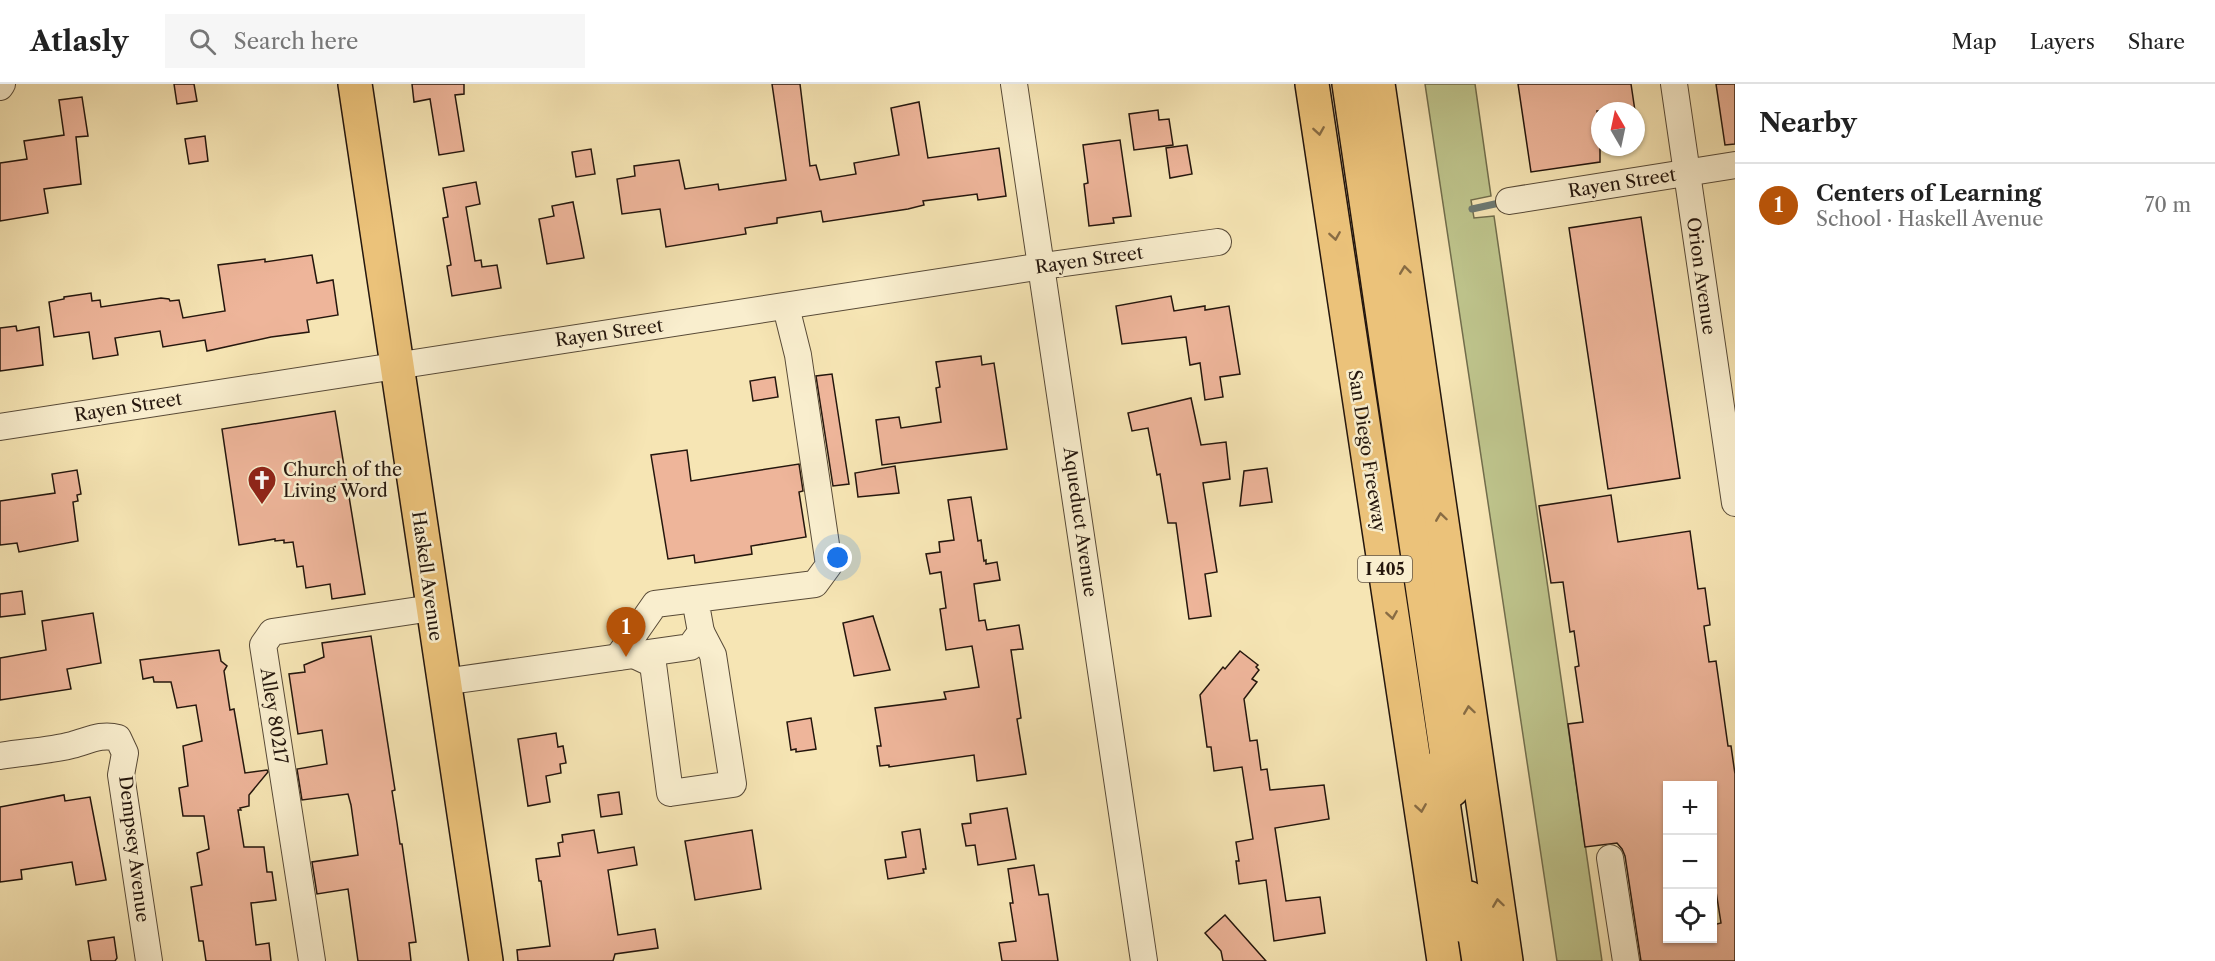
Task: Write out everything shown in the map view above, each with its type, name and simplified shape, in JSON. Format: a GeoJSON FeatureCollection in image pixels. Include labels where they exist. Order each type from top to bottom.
{"type":"FeatureCollection","features":[{"type":"Feature","properties":{"kind":"main road","name":"Haskell Avenue"},"geometry":{"type":"LineString","coordinates":[[355,84],[486,961]]}},
{"type":"Feature","properties":{"kind":"main road","name":"San Diego Freeway"},"geometry":{"type":"LineString","coordinates":[[1312,84],[1444,961]]}},
{"type":"Feature","properties":{"kind":"main road"},"geometry":{"type":"LineString","coordinates":[[1335,84],[1466,961]]}},
{"type":"Feature","properties":{"kind":"main road"},"geometry":{"type":"LineString","coordinates":[[1349,84],[1442,725],[1479,961]]}},
{"type":"Feature","properties":{"kind":"main road"},"geometry":{"type":"LineString","coordinates":[[1378,84],[1506,961]]}},
{"type":"Feature","properties":{"kind":"main road"},"geometry":{"type":"LineString","coordinates":[[1399,218],[1400,84]]}},
{"type":"Feature","properties":{"kind":"street","name":"Aqueduct Avenue"},"geometry":{"type":"LineString","coordinates":[[1014,84],[1043,266],[1144,961]]}},
{"type":"Feature","properties":{"kind":"street","name":"Orion Avenue"},"geometry":{"type":"LineString","coordinates":[[1674,84],[1735,503]]}},
{"type":"Feature","properties":{"kind":"street","name":"Rayen Street"},"geometry":{"type":"LineString","coordinates":[[1509,201],[1735,165]]}},
{"type":"Feature","properties":{"kind":"street","name":"Rayen Street"},"geometry":{"type":"LineString","coordinates":[[0,427],[397,364],[786,307],[1043,266],[1218,242]]}},
{"type":"Feature","properties":{"kind":"street"},"geometry":{"type":"LineString","coordinates":[[626,656],[655,604],[815,584],[829,565],[798,355],[786,307]]}},
{"type":"Feature","properties":{"kind":"street"},"geometry":{"type":"LineString","coordinates":[[626,656],[653,664],[670,793],[733,784],[713,655],[701,632],[695,599]]}},
{"type":"Feature","properties":{"kind":"street","name":"Alley 80217"},"geometry":{"type":"LineString","coordinates":[[312,961],[263,645],[272,632],[432,608]]}},
{"type":"Feature","properties":{"kind":"street"},"geometry":{"type":"LineString","coordinates":[[443,682],[690,647],[701,632]]}},
{"type":"Feature","properties":{"kind":"street","name":"Dempsey Avenue"},"geometry":{"type":"LineString","coordinates":[[0,756],[72,745],[109,735],[118,738],[125,753],[122,775],[149,961]]}},
{"type":"Feature","properties":{"kind":"street"},"geometry":{"type":"LineString","coordinates":[[1610,858],[1626,961]]}},
{"type":"Feature","properties":{"kind":"green space"},"geometry":{"type":"Polygon","coordinates":[[[1425,84],[1475,84],[1491,196],[1471,200],[1474,218],[1494,216],[1602,961],[1557,961],[1425,84]]]}},
{"type":"Feature","properties":{"kind":"building"},"geometry":{"type":"Polygon","coordinates":[[[174,84],[194,84],[197,101],[177,104],[174,84]]]}},
{"type":"Feature","properties":{"kind":"building"},"geometry":{"type":"Polygon","coordinates":[[[412,84],[464,84],[464,94],[455,95],[464,151],[439,155],[430,99],[414,102],[412,84]]]}},
{"type":"Feature","properties":{"kind":"building"},"geometry":{"type":"Polygon","coordinates":[[[772,84],[800,84],[810,166],[816,165],[820,180],[856,174],[854,163],[899,155],[891,108],[919,102],[928,158],[999,148],[1006,196],[978,200],[977,194],[923,201],[924,205],[908,209],[823,222],[821,211],[777,218],[777,223],[745,228],[746,234],[666,247],[660,209],[622,214],[617,179],[635,176],[634,166],[679,160],[685,189],[718,184],[719,190],[786,180],[772,84]]]}},
{"type":"Feature","properties":{"kind":"building"},"geometry":{"type":"Polygon","coordinates":[[[1518,84],[1631,84],[1634,102],[1591,102],[1591,156],[1600,156],[1600,162],[1531,172],[1518,84]]]}},
{"type":"Feature","properties":{"kind":"building"},"geometry":{"type":"Polygon","coordinates":[[[1716,84],[1735,84],[1735,144],[1725,145],[1716,84]]]}},
{"type":"Feature","properties":{"kind":"building"},"geometry":{"type":"Polygon","coordinates":[[[82,97],[88,136],[76,137],[81,184],[44,189],[48,213],[0,221],[0,163],[27,159],[24,141],[64,135],[59,100],[82,97]]]}},
{"type":"Feature","properties":{"kind":"building"},"geometry":{"type":"Polygon","coordinates":[[[1158,110],[1159,120],[1169,119],[1173,145],[1134,150],[1129,114],[1158,110]]]}},
{"type":"Feature","properties":{"kind":"building"},"geometry":{"type":"Polygon","coordinates":[[[205,136],[208,161],[189,164],[185,139],[205,136]]]}},
{"type":"Feature","properties":{"kind":"building"},"geometry":{"type":"Polygon","coordinates":[[[1120,140],[1131,216],[1113,218],[1114,223],[1089,226],[1084,184],[1088,183],[1083,145],[1120,140]]]}},
{"type":"Feature","properties":{"kind":"building"},"geometry":{"type":"Polygon","coordinates":[[[1187,145],[1192,174],[1170,178],[1166,148],[1187,145]]]}},
{"type":"Feature","properties":{"kind":"building"},"geometry":{"type":"Polygon","coordinates":[[[591,149],[595,174],[576,177],[572,152],[591,149]]]}},
{"type":"Feature","properties":{"kind":"building"},"geometry":{"type":"Polygon","coordinates":[[[476,182],[480,204],[466,207],[475,261],[481,260],[482,267],[497,265],[501,288],[452,296],[447,266],[451,265],[443,218],[448,217],[443,188],[476,182]]]}},
{"type":"Feature","properties":{"kind":"building"},"geometry":{"type":"Polygon","coordinates":[[[573,202],[584,258],[547,264],[539,219],[554,216],[552,206],[573,202]]]}},
{"type":"Feature","properties":{"kind":"building"},"geometry":{"type":"Polygon","coordinates":[[[1641,217],[1680,478],[1608,489],[1569,228],[1641,217]]]}},
{"type":"Feature","properties":{"kind":"building"},"geometry":{"type":"Polygon","coordinates":[[[312,255],[317,283],[333,280],[338,315],[307,320],[309,332],[271,337],[207,351],[205,340],[163,347],[160,331],[115,338],[118,355],[93,359],[89,332],[54,337],[49,302],[64,299],[64,297],[91,293],[92,301],[100,300],[101,307],[161,298],[170,301],[179,300],[183,318],[225,311],[218,265],[265,259],[265,262],[312,255]]]}},
{"type":"Feature","properties":{"kind":"building"},"geometry":{"type":"Polygon","coordinates":[[[1171,296],[1174,311],[1205,306],[1205,310],[1229,306],[1240,374],[1220,377],[1223,397],[1205,400],[1200,363],[1190,365],[1186,337],[1122,344],[1116,306],[1171,296]]]}},
{"type":"Feature","properties":{"kind":"building"},"geometry":{"type":"Polygon","coordinates":[[[16,326],[17,331],[39,327],[43,365],[0,371],[0,328],[16,326]]]}},
{"type":"Feature","properties":{"kind":"building"},"geometry":{"type":"Polygon","coordinates":[[[981,356],[982,365],[994,363],[1007,449],[882,465],[876,420],[899,417],[901,428],[941,422],[936,388],[940,387],[936,362],[981,356]]]}},
{"type":"Feature","properties":{"kind":"building"},"geometry":{"type":"Polygon","coordinates":[[[832,374],[849,484],[833,486],[816,376],[832,374]]]}},
{"type":"Feature","properties":{"kind":"building"},"geometry":{"type":"Polygon","coordinates":[[[775,377],[778,397],[753,401],[750,381],[775,377]]]}},
{"type":"Feature","properties":{"kind":"building"},"geometry":{"type":"Polygon","coordinates":[[[1191,398],[1201,445],[1226,442],[1230,479],[1203,483],[1217,572],[1205,574],[1211,616],[1189,619],[1176,523],[1168,523],[1160,474],[1157,475],[1148,428],[1132,431],[1128,413],[1191,398]]]}},
{"type":"Feature","properties":{"kind":"building","name":"Church of the Living Word"},"geometry":{"type":"Polygon","coordinates":[[[335,411],[365,594],[332,599],[330,584],[306,588],[303,566],[297,567],[293,542],[284,543],[284,540],[275,541],[275,539],[239,545],[222,429],[335,411]]]}},
{"type":"Feature","properties":{"kind":"building"},"geometry":{"type":"Polygon","coordinates":[[[687,450],[691,481],[799,464],[803,491],[799,492],[806,537],[751,546],[752,554],[695,563],[694,555],[668,559],[651,455],[687,450]]]}},
{"type":"Feature","properties":{"kind":"building"},"geometry":{"type":"Polygon","coordinates":[[[895,466],[899,493],[858,497],[855,473],[895,466]]]}},
{"type":"Feature","properties":{"kind":"building"},"geometry":{"type":"Polygon","coordinates":[[[1267,468],[1272,502],[1240,506],[1244,471],[1267,468]]]}},
{"type":"Feature","properties":{"kind":"building"},"geometry":{"type":"Polygon","coordinates":[[[77,470],[81,494],[77,495],[78,501],[73,502],[78,541],[19,552],[17,543],[0,545],[0,501],[55,493],[52,474],[77,470]]]}},
{"type":"Feature","properties":{"kind":"building"},"geometry":{"type":"Polygon","coordinates":[[[1611,495],[1618,542],[1690,531],[1698,589],[1705,588],[1710,625],[1704,626],[1709,662],[1716,661],[1728,746],[1731,746],[1735,774],[1735,961],[1641,961],[1622,849],[1617,843],[1585,847],[1568,724],[1583,722],[1575,667],[1579,666],[1574,631],[1570,632],[1563,582],[1551,583],[1539,506],[1611,495]]]}},
{"type":"Feature","properties":{"kind":"building"},"geometry":{"type":"Polygon","coordinates":[[[971,497],[978,541],[981,540],[984,561],[986,560],[986,564],[997,562],[1000,580],[974,584],[979,621],[985,620],[987,630],[1019,625],[1023,649],[1011,650],[1021,718],[1017,719],[1026,774],[977,781],[974,755],[889,767],[889,765],[880,766],[877,746],[881,746],[875,708],[946,699],[944,692],[979,687],[972,646],[946,650],[940,609],[946,608],[941,572],[930,574],[926,554],[940,552],[939,542],[954,540],[948,500],[971,497]]]}},
{"type":"Feature","properties":{"kind":"building"},"geometry":{"type":"Polygon","coordinates":[[[22,591],[25,614],[0,617],[0,594],[22,591]]]}},
{"type":"Feature","properties":{"kind":"building"},"geometry":{"type":"Polygon","coordinates":[[[93,613],[101,663],[67,669],[71,689],[0,700],[0,658],[46,650],[42,621],[93,613]]]}},
{"type":"Feature","properties":{"kind":"building"},"geometry":{"type":"Polygon","coordinates":[[[873,616],[890,670],[854,676],[843,623],[873,616]]]}},
{"type":"Feature","properties":{"kind":"building"},"geometry":{"type":"Polygon","coordinates":[[[371,636],[416,942],[409,943],[411,961],[358,961],[348,889],[317,894],[312,862],[358,855],[351,805],[348,794],[302,800],[297,769],[327,764],[322,730],[298,734],[289,674],[305,672],[304,665],[324,657],[322,643],[371,636]]]}},
{"type":"Feature","properties":{"kind":"building"},"geometry":{"type":"Polygon","coordinates":[[[219,650],[221,661],[227,666],[224,671],[230,710],[234,709],[245,773],[267,770],[268,772],[249,795],[249,806],[238,810],[244,847],[264,847],[267,872],[272,872],[276,900],[251,903],[256,945],[269,943],[271,961],[206,961],[203,941],[199,941],[191,887],[202,885],[197,853],[209,849],[204,816],[183,816],[179,788],[188,786],[183,746],[202,741],[196,705],[177,708],[171,682],[154,682],[153,677],[143,679],[140,660],[219,650]]]}},
{"type":"Feature","properties":{"kind":"building"},"geometry":{"type":"Polygon","coordinates":[[[1240,651],[1258,665],[1256,667],[1259,670],[1252,679],[1257,682],[1244,699],[1250,741],[1257,740],[1261,770],[1267,769],[1270,790],[1324,785],[1329,819],[1275,828],[1286,901],[1320,897],[1325,933],[1274,941],[1266,880],[1239,884],[1236,842],[1253,839],[1242,767],[1214,771],[1211,747],[1207,747],[1200,695],[1223,667],[1225,669],[1240,651]]]}},
{"type":"Feature","properties":{"kind":"building"},"geometry":{"type":"Polygon","coordinates":[[[811,718],[816,749],[796,752],[796,749],[791,750],[787,722],[811,718]]]}},
{"type":"Feature","properties":{"kind":"building"},"geometry":{"type":"Polygon","coordinates":[[[556,733],[558,747],[563,746],[566,763],[560,764],[561,773],[546,776],[550,802],[528,806],[518,739],[556,733]]]}},
{"type":"Feature","properties":{"kind":"building"},"geometry":{"type":"Polygon","coordinates":[[[619,792],[622,814],[601,817],[598,795],[619,792]]]}},
{"type":"Feature","properties":{"kind":"building"},"geometry":{"type":"Polygon","coordinates":[[[64,795],[65,801],[90,797],[106,880],[76,885],[72,862],[21,870],[22,879],[0,882],[0,807],[64,795]]]}},
{"type":"Feature","properties":{"kind":"building"},"geometry":{"type":"Polygon","coordinates":[[[1007,808],[1016,859],[978,865],[975,845],[966,846],[962,824],[971,823],[970,814],[1007,808]]]}},
{"type":"Feature","properties":{"kind":"building"},"geometry":{"type":"Polygon","coordinates":[[[920,829],[926,869],[923,869],[924,873],[888,879],[885,860],[906,857],[902,832],[920,829]]]}},
{"type":"Feature","properties":{"kind":"building"},"geometry":{"type":"Polygon","coordinates":[[[594,830],[598,853],[634,847],[637,865],[608,870],[618,935],[655,929],[658,948],[615,954],[613,961],[518,961],[517,950],[550,946],[536,859],[560,856],[558,843],[563,842],[562,835],[594,830]]]}},
{"type":"Feature","properties":{"kind":"building"},"geometry":{"type":"Polygon","coordinates":[[[752,830],[761,889],[695,900],[685,841],[752,830]]]}},
{"type":"Feature","properties":{"kind":"building"},"geometry":{"type":"Polygon","coordinates":[[[1034,865],[1039,895],[1048,894],[1058,961],[1002,961],[999,943],[1016,941],[1008,869],[1034,865]]]}},
{"type":"Feature","properties":{"kind":"building"},"geometry":{"type":"Polygon","coordinates":[[[1225,915],[1266,961],[1223,961],[1221,951],[1205,933],[1225,915]]]}},
{"type":"Feature","properties":{"kind":"building"},"geometry":{"type":"Polygon","coordinates":[[[114,937],[117,958],[115,961],[91,961],[88,941],[114,937]]]}},
{"type":"Feature","properties":{"kind":"waterway"},"geometry":{"type":"LineString","coordinates":[[1472,209],[1504,202]]}},
{"type":"Feature","properties":{"kind":"place","name":"Church of the Living Word"},"geometry":{"type":"Point","coordinates":[262,506]}},
{"type":"Feature","properties":{"kind":"place","name":"Centers of Learning"},"geometry":{"type":"Point","coordinates":[626,657]}}]}
